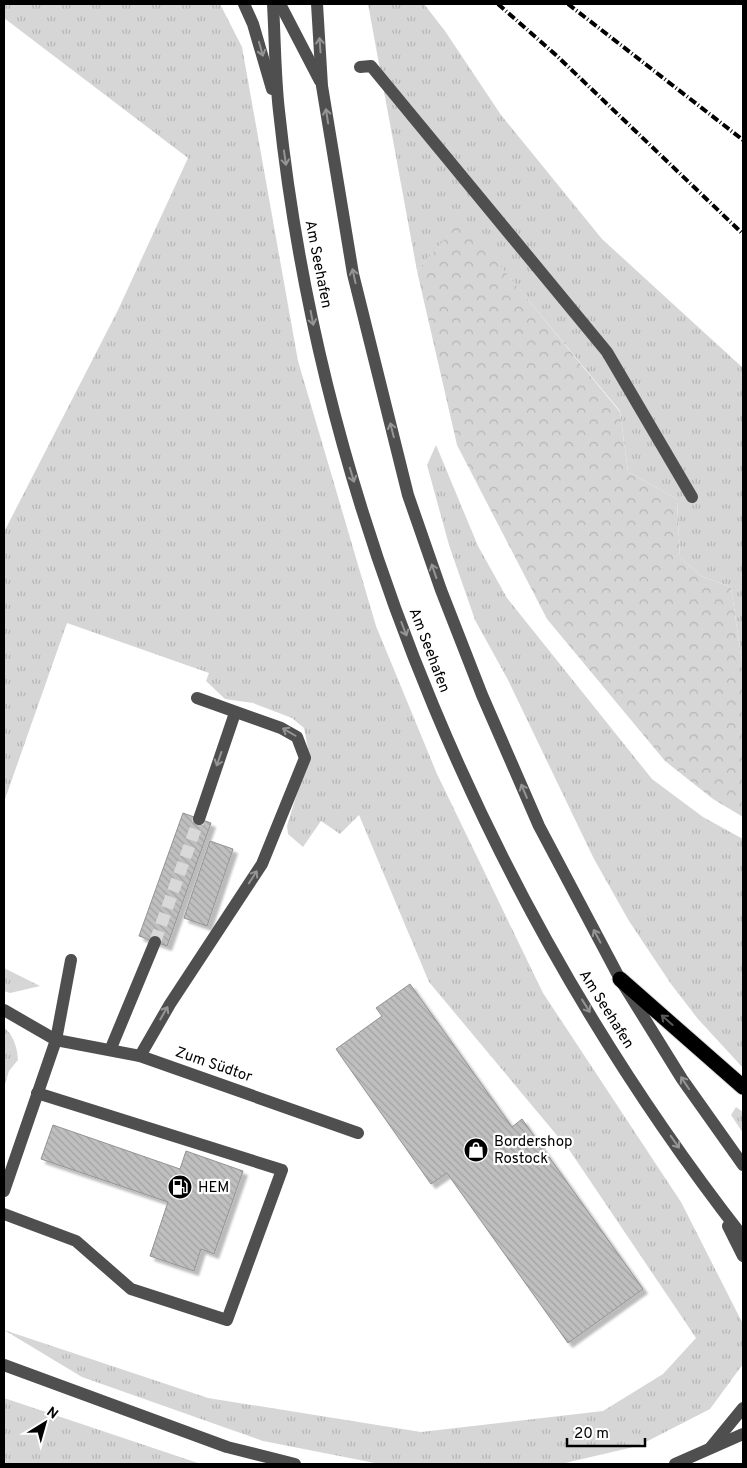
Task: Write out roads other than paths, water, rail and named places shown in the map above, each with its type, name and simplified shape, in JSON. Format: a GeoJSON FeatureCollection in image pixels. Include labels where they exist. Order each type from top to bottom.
{"type":"FeatureCollection","features":[{"type":"Feature","properties":{"kind":"highway"},"geometry":{"type":"LineString","coordinates":[[620,979],[743,1087]]}},
{"type":"Feature","properties":{"kind":"street"},"geometry":{"type":"LineString","coordinates":[[244,4],[253,24],[278,109]]}},
{"type":"Feature","properties":{"kind":"street","name":"Am Seehafen"},"geometry":{"type":"LineString","coordinates":[[273,4],[278,109],[294,224],[316,338],[349,465],[390,592],[438,716],[492,837],[560,965],[643,1097],[712,1197],[743,1237]]}},
{"type":"Feature","properties":{"kind":"street"},"geometry":{"type":"LineString","coordinates":[[280,4],[322,86]]}},
{"type":"Feature","properties":{"kind":"street","name":"Am Seehafen"},"geometry":{"type":"LineString","coordinates":[[317,4],[322,86],[353,274],[411,503],[441,590],[482,695],[539,826],[620,979],[682,1079],[743,1165]]}},
{"type":"Feature","properties":{"kind":"street"},"geometry":{"type":"LineString","coordinates":[[360,67],[371,66],[607,352],[692,497]]}},
{"type":"Feature","properties":{"kind":"street"},"geometry":{"type":"LineString","coordinates":[[140,1056],[170,1004],[262,864],[305,758],[297,737],[282,728],[197,698]]}},
{"type":"Feature","properties":{"kind":"street"},"geometry":{"type":"LineString","coordinates":[[199,819],[235,713]]}},
{"type":"Feature","properties":{"kind":"street"},"geometry":{"type":"LineString","coordinates":[[111,1048],[155,942]]}},
{"type":"Feature","properties":{"kind":"street"},"geometry":{"type":"LineString","coordinates":[[4,1192],[56,1040],[72,960]]}},
{"type":"Feature","properties":{"kind":"street","name":"Zum Südtor"},"geometry":{"type":"LineString","coordinates":[[4,1010],[56,1040],[111,1048],[140,1056],[358,1133]]}},
{"type":"Feature","properties":{"kind":"street"},"geometry":{"type":"LineString","coordinates":[[4,1214],[76,1241],[131,1289],[227,1320],[282,1170],[37,1093]]}},
{"type":"Feature","properties":{"kind":"street"},"geometry":{"type":"LineString","coordinates":[[712,1197],[743,1256]]}},
{"type":"Feature","properties":{"kind":"street"},"geometry":{"type":"LineString","coordinates":[[4,1365],[227,1446],[295,1464]]}},
{"type":"Feature","properties":{"kind":"street"},"geometry":{"type":"LineString","coordinates":[[708,1450],[743,1408]]}},
{"type":"Feature","properties":{"kind":"street"},"geometry":{"type":"LineString","coordinates":[[675,1464],[743,1434]]}},
{"type":"Feature","properties":{"kind":"tunnel"},"geometry":{"type":"LineString","coordinates":[[155,942],[199,819]]}},
{"type":"Feature","properties":{"kind":"railway"},"geometry":{"type":"LineString","coordinates":[[498,4],[557,56],[743,234]]}},
{"type":"Feature","properties":{"kind":"railway"},"geometry":{"type":"LineString","coordinates":[[568,4],[743,140]]}},
{"type":"Feature","properties":{"kind":"place","name":"Bordershop Rostock"},"geometry":{"type":"Point","coordinates":[476,1150]}},
{"type":"Feature","properties":{"kind":"place","name":"HEM"},"geometry":{"type":"Point","coordinates":[180,1187]}}]}
